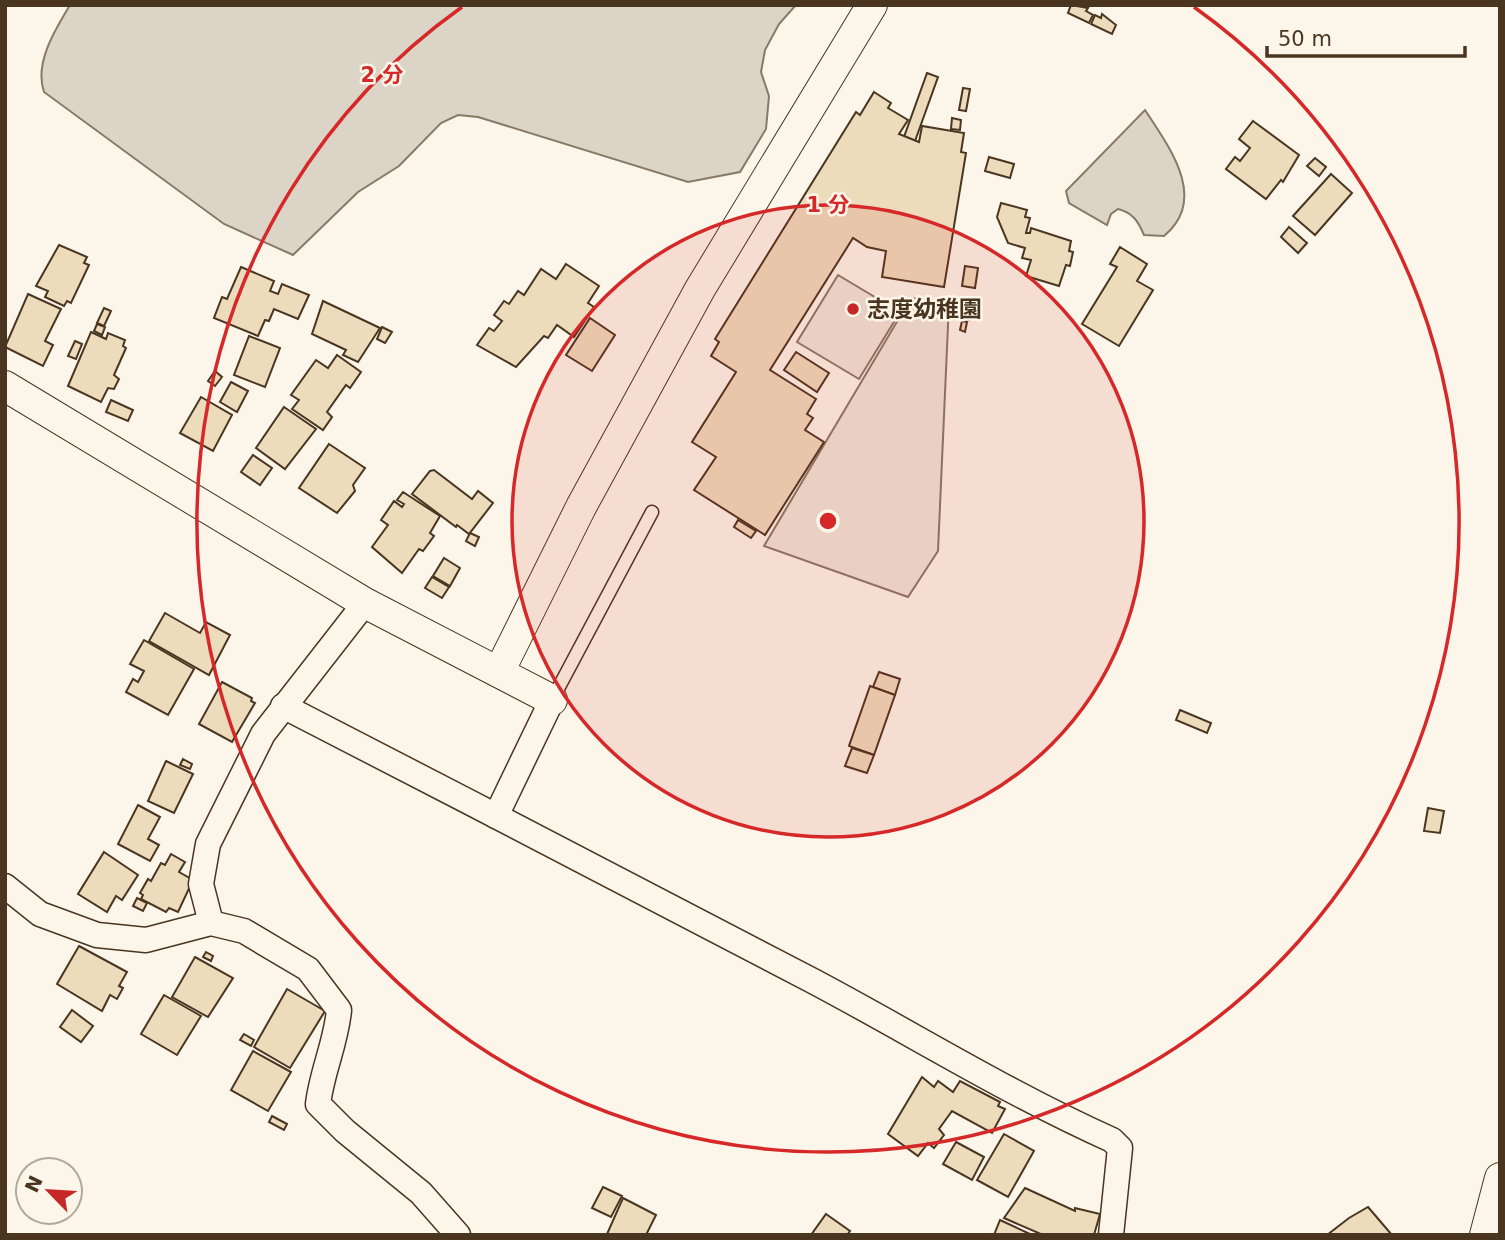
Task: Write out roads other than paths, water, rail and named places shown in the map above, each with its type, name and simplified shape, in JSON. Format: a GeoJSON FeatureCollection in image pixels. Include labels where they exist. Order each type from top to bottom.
{"type":"FeatureCollection","features":[{"type":"Feature","properties":{"kind":"street"},"geometry":{"type":"LineString","coordinates":[[499,672],[581,507],[699,289],[872,5]]}},
{"type":"Feature","properties":{"kind":"street"},"geometry":{"type":"LineString","coordinates":[[5,386],[365,603],[552,700],[496,816]]}},
{"type":"Feature","properties":{"kind":"street"},"geometry":{"type":"LineString","coordinates":[[211,923],[201,884],[208,844],[263,734],[365,603]]}},
{"type":"Feature","properties":{"kind":"street"},"geometry":{"type":"LineString","coordinates":[[283,706],[979,1070],[1039,1107],[1112,1140],[1120,1148],[1111,1235]]}},
{"type":"Feature","properties":{"kind":"street"},"geometry":{"type":"LineString","coordinates":[[5,886],[40,914],[97,935],[146,940],[211,923],[244,932],[308,969],[339,1010],[336,1040],[321,1081],[318,1104],[345,1131],[421,1193],[458,1235]]}},
{"type":"Feature","properties":{"kind":"street"},"geometry":{"type":"LineString","coordinates":[[1485,1235],[1500,1178]]}},
{"type":"Feature","properties":{"kind":"lane"},"geometry":{"type":"LineString","coordinates":[[552,700],[652,512]]}},
{"type":"Feature","properties":{"kind":"place","name":"志度幼稚園"},"geometry":{"type":"Point","coordinates":[853,309]}}]}
